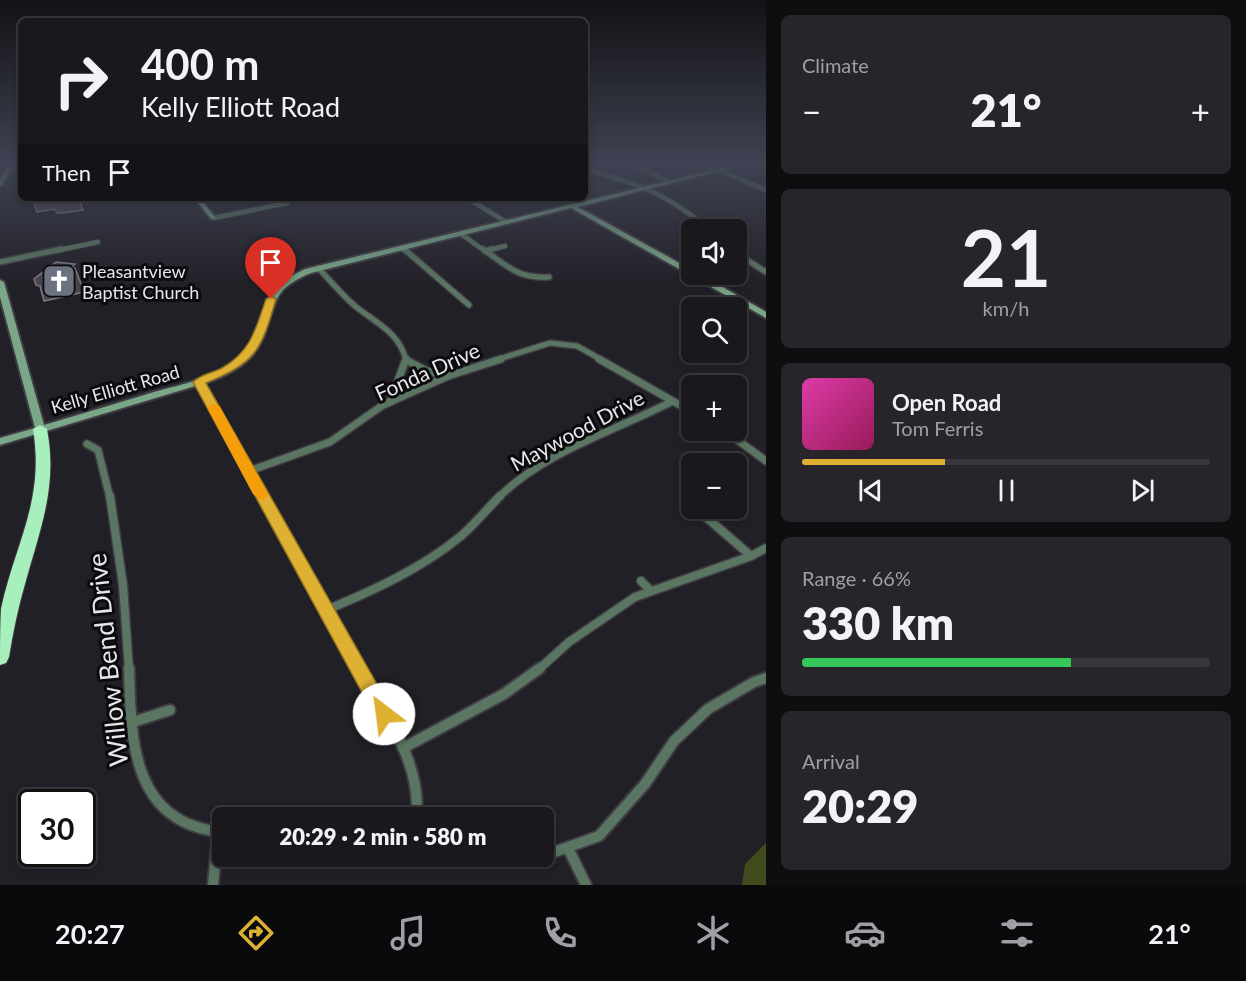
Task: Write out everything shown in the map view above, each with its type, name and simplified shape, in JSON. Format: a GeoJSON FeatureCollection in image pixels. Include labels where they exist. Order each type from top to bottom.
{"type":"FeatureCollection","features":[{"type":"Feature","properties":{"kind":"highway"},"geometry":{"type":"LineString","coordinates":[[0,657],[11,604],[42,499],[45,466],[40,429]]}},
{"type":"Feature","properties":{"kind":"street"},"geometry":{"type":"LineString","coordinates":[[202,204],[213,218],[281,204]]}},
{"type":"Feature","properties":{"kind":"street"},"geometry":{"type":"LineString","coordinates":[[477,204],[506,222]]}},
{"type":"Feature","properties":{"kind":"street","name":"Kelly Elliott Road"},"geometry":{"type":"LineString","coordinates":[[4,441],[199,382],[227,370],[249,355],[258,340],[274,294],[291,279],[318,268],[585,204]]}},
{"type":"Feature","properties":{"kind":"street"},"geometry":{"type":"LineString","coordinates":[[591,204],[592,211]]}},
{"type":"Feature","properties":{"kind":"street"},"geometry":{"type":"LineString","coordinates":[[675,204],[697,219]]}},
{"type":"Feature","properties":{"kind":"street"},"geometry":{"type":"LineString","coordinates":[[578,207],[592,211],[681,260]]}},
{"type":"Feature","properties":{"kind":"street"},"geometry":{"type":"LineString","coordinates":[[578,207],[681,267]]}},
{"type":"Feature","properties":{"kind":"street"},"geometry":{"type":"LineString","coordinates":[[461,234],[523,277],[549,277]]}},
{"type":"Feature","properties":{"kind":"street"},"geometry":{"type":"LineString","coordinates":[[0,262],[98,242]]}},
{"type":"Feature","properties":{"kind":"street"},"geometry":{"type":"LineString","coordinates":[[485,251],[505,246]]}},
{"type":"Feature","properties":{"kind":"street"},"geometry":{"type":"LineString","coordinates":[[402,248],[469,305]]}},
{"type":"Feature","properties":{"kind":"street"},"geometry":{"type":"LineString","coordinates":[[747,260],[766,272]]}},
{"type":"Feature","properties":{"kind":"street"},"geometry":{"type":"LineString","coordinates":[[318,268],[354,305],[390,331],[402,347],[406,360],[390,402]]}},
{"type":"Feature","properties":{"kind":"street"},"geometry":{"type":"LineString","coordinates":[[0,282],[40,429]]}},
{"type":"Feature","properties":{"kind":"street"},"geometry":{"type":"LineString","coordinates":[[713,285],[766,315]]}},
{"type":"Feature","properties":{"kind":"street"},"geometry":{"type":"LineString","coordinates":[[726,285],[766,308]]}},
{"type":"Feature","properties":{"kind":"street","name":"Fonda Drive"},"geometry":{"type":"LineString","coordinates":[[249,471],[330,442],[390,402],[448,376],[531,348],[558,343],[577,346],[595,355],[671,402]]}},
{"type":"Feature","properties":{"kind":"street"},"geometry":{"type":"LineString","coordinates":[[406,360],[427,371],[448,376]]}},
{"type":"Feature","properties":{"kind":"street"},"geometry":{"type":"LineString","coordinates":[[199,382],[324,611],[403,748],[415,779],[418,795],[417,807]]}},
{"type":"Feature","properties":{"kind":"street"},"geometry":{"type":"LineString","coordinates":[[671,402],[681,407]]}},
{"type":"Feature","properties":{"kind":"street","name":"Maywood Drive"},"geometry":{"type":"LineString","coordinates":[[324,611],[403,576],[438,554],[471,527],[506,489],[539,467],[671,402]]}},
{"type":"Feature","properties":{"kind":"street"},"geometry":{"type":"LineString","coordinates":[[739,441],[766,461]]}},
{"type":"Feature","properties":{"kind":"street","name":"Willow Bend Drive"},"geometry":{"type":"LineString","coordinates":[[87,444],[98,450],[112,507],[127,630],[138,766],[146,786],[162,809],[205,831],[212,831]]}},
{"type":"Feature","properties":{"kind":"street"},"geometry":{"type":"LineString","coordinates":[[707,519],[751,556]]}},
{"type":"Feature","properties":{"kind":"street"},"geometry":{"type":"LineString","coordinates":[[403,748],[504,694],[532,675],[569,642],[607,615],[650,590],[751,556],[766,548]]}},
{"type":"Feature","properties":{"kind":"street"},"geometry":{"type":"LineString","coordinates":[[641,581],[650,590]]}},
{"type":"Feature","properties":{"kind":"street"},"geometry":{"type":"LineString","coordinates":[[554,852],[599,836],[645,784],[674,741],[708,709],[754,682],[766,678]]}},
{"type":"Feature","properties":{"kind":"street"},"geometry":{"type":"LineString","coordinates":[[133,722],[170,710]]}},
{"type":"Feature","properties":{"kind":"street"},"geometry":{"type":"LineString","coordinates":[[568,848],[586,885]]}},
{"type":"Feature","properties":{"kind":"street"},"geometry":{"type":"LineString","coordinates":[[213,885],[215,867]]}},
{"type":"Feature","properties":{"kind":"green space"},"geometry":{"type":"Polygon","coordinates":[[[766,843],[766,885],[742,885],[745,864],[766,843]]]}},
{"type":"Feature","properties":{"kind":"building"},"geometry":{"type":"Polygon","coordinates":[[[34,204],[81,204],[83,210],[57,213],[55,209],[37,212],[34,204]]]}},
{"type":"Feature","properties":{"kind":"building","name":"Pleasantview Baptist Church"},"geometry":{"type":"Polygon","coordinates":[[[56,262],[75,264],[71,268],[75,268],[84,292],[44,301],[40,286],[36,285],[34,279],[56,262]]]}},
{"type":"Feature","properties":{"kind":"slow traffic"},"geometry":{"type":"LineString","coordinates":[[214,407],[261,494]]}},
{"type":"Feature","properties":{"kind":"place","name":"Pleasantview Baptist Church"},"geometry":{"type":"Point","coordinates":[59,281]}},
{"type":"Feature","properties":{"kind":"route"},"geometry":{"type":"LineString","coordinates":[[271,299],[258,340],[249,355],[227,370],[199,382],[324,611],[384,714]]}}]}
